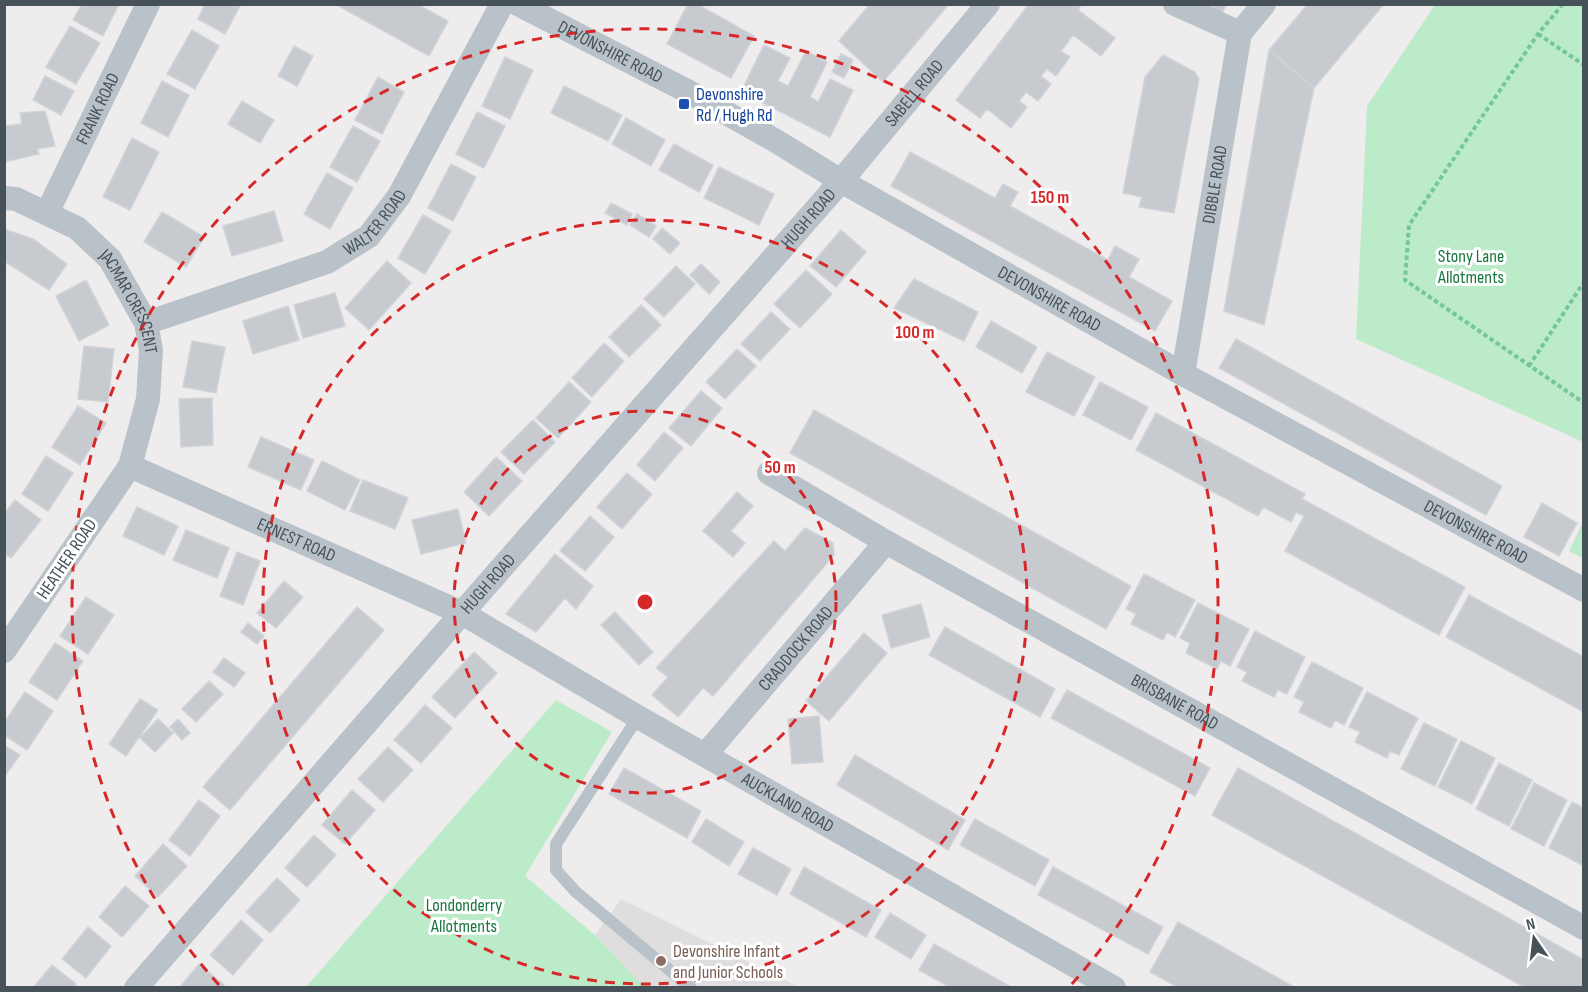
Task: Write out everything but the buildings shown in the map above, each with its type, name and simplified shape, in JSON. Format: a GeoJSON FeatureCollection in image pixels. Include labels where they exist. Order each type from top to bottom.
{"type":"FeatureCollection","features":[{"type":"Feature","properties":{"kind":"street","name":"FRANK ROAD"},"geometry":{"type":"LineString","coordinates":[[47,213],[148,4]]}},
{"type":"Feature","properties":{"kind":"street","name":"WALTER ROAD"},"geometry":{"type":"LineString","coordinates":[[146,322],[327,262],[369,236],[399,196],[502,4]]}},
{"type":"Feature","properties":{"kind":"street","name":"DEVONSHIRE ROAD"},"geometry":{"type":"LineString","coordinates":[[518,4],[689,92],[841,181],[1183,374],[1584,590]]}},
{"type":"Feature","properties":{"kind":"street","name":"SABELL ROAD"},"geometry":{"type":"LineString","coordinates":[[841,181],[988,4]]}},
{"type":"Feature","properties":{"kind":"street"},"geometry":{"type":"LineString","coordinates":[[1175,4],[1240,33],[1264,4]]}},
{"type":"Feature","properties":{"kind":"street","name":"DIBBLE ROAD"},"geometry":{"type":"LineString","coordinates":[[1183,374],[1240,33]]}},
{"type":"Feature","properties":{"kind":"street","name":"HUGH ROAD"},"geometry":{"type":"LineString","coordinates":[[136,987],[841,181]]}},
{"type":"Feature","properties":{"kind":"street","name":"JACMAR CRESCENT"},"geometry":{"type":"LineString","coordinates":[[4,198],[16,199],[77,228],[110,259],[146,322],[151,350],[148,399],[130,466]]}},
{"type":"Feature","properties":{"kind":"street","name":"ERNEST ROAD"},"geometry":{"type":"LineString","coordinates":[[130,466],[462,613]]}},
{"type":"Feature","properties":{"kind":"street","name":"HEATHER ROAD"},"geometry":{"type":"LineString","coordinates":[[4,651],[130,466]]}},
{"type":"Feature","properties":{"kind":"street","name":"BRISBANE ROAD"},"geometry":{"type":"LineString","coordinates":[[769,472],[886,542],[1584,928]]}},
{"type":"Feature","properties":{"kind":"street","name":"CRADDOCK ROAD"},"geometry":{"type":"LineString","coordinates":[[705,755],[886,542]]}},
{"type":"Feature","properties":{"kind":"street","name":"AUCKLAND ROAD"},"geometry":{"type":"LineString","coordinates":[[462,613],[638,717],[1114,987]]}},
{"type":"Feature","properties":{"kind":"lane"},"geometry":{"type":"LineString","coordinates":[[638,717],[556,844],[555,870],[576,891],[691,987]]}},
{"type":"Feature","properties":{"kind":"path"},"geometry":{"type":"LineString","coordinates":[[1563,4],[1538,34],[1409,225],[1405,280],[1584,404]]}},
{"type":"Feature","properties":{"kind":"path"},"geometry":{"type":"LineString","coordinates":[[1538,34],[1584,65]]}},
{"type":"Feature","properties":{"kind":"path"},"geometry":{"type":"LineString","coordinates":[[1529,366],[1584,282]]}},
{"type":"Feature","properties":{"kind":"shaded area","name":"Devonshire Infant and Junior Schools"},"geometry":{"type":"Polygon","coordinates":[[[621,899],[799,987],[554,988],[621,899]]]}},
{"type":"Feature","properties":{"kind":"green space","name":"Stony Lane Allotments"},"geometry":{"type":"Polygon","coordinates":[[[1435,5],[1583,5],[1583,442],[1356,339],[1367,106],[1435,5]]]}},
{"type":"Feature","properties":{"kind":"green space"},"geometry":{"type":"Polygon","coordinates":[[[1583,522],[1583,558],[1569,551],[1583,522]]]}},
{"type":"Feature","properties":{"kind":"green space","name":"Londonderry Allotments"},"geometry":{"type":"Polygon","coordinates":[[[556,700],[612,732],[525,876],[595,935],[644,987],[306,987],[556,700]]]}},
{"type":"Feature","properties":{"kind":"place","name":"Devonshire Rd / Hugh Rd"},"geometry":{"type":"Point","coordinates":[684,104]}},
{"type":"Feature","properties":{"kind":"place","name":"Devonshire Infant and Junior Schools"},"geometry":{"type":"Point","coordinates":[661,961]}}]}
